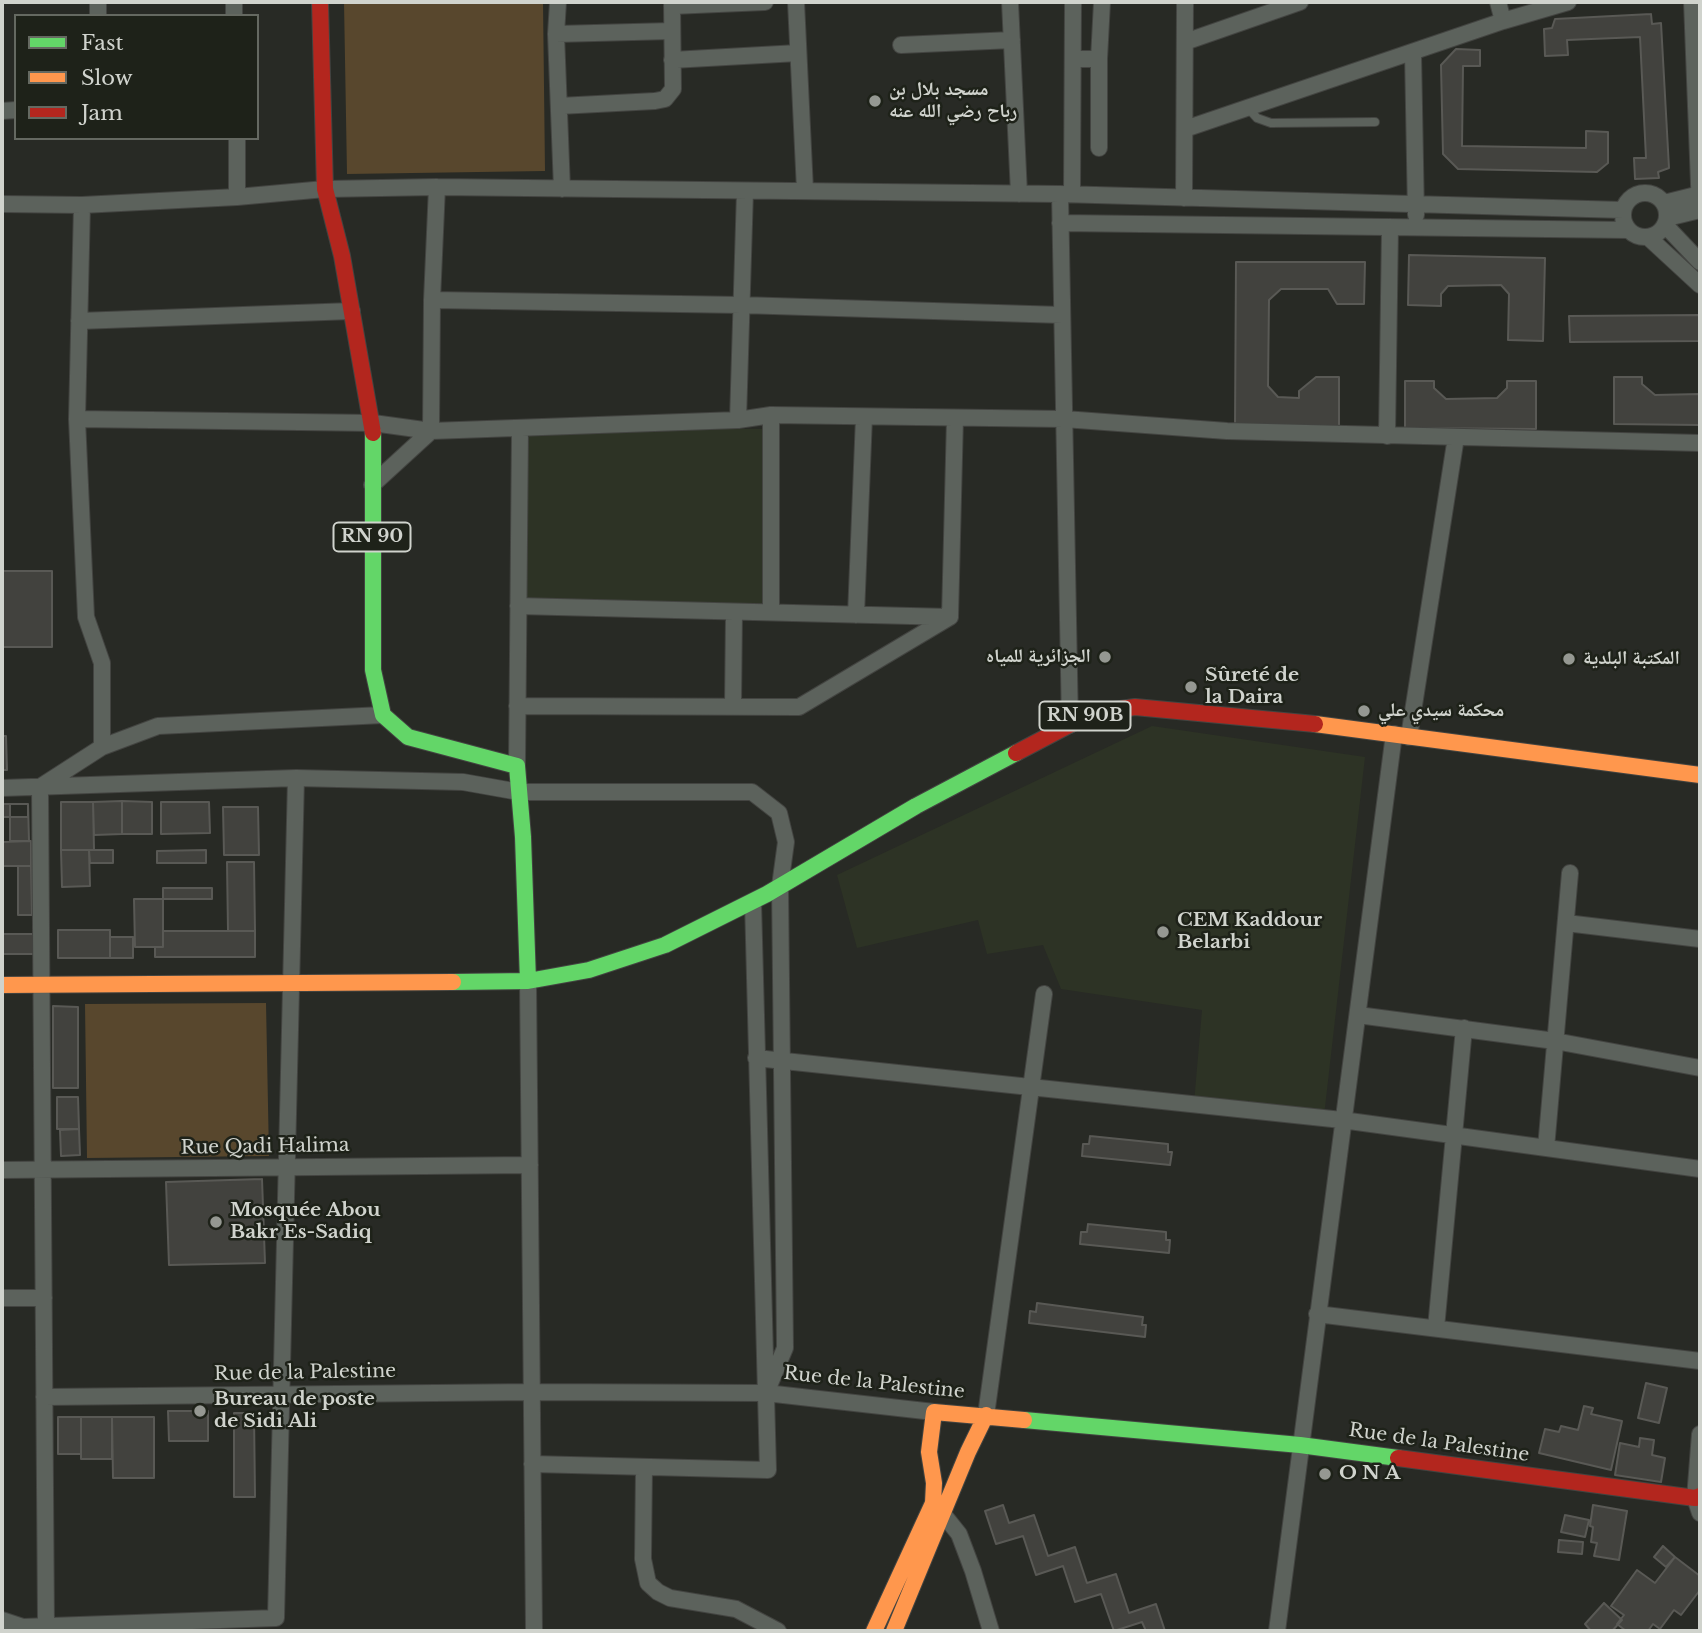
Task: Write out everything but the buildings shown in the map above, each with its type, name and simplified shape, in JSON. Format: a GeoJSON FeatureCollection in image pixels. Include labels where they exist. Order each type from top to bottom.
{"type":"FeatureCollection","features":[{"type":"Feature","properties":{"kind":"main road","name":"RN 90"},"geometry":{"type":"LineString","coordinates":[[320,2],[325,189],[342,256],[373,424],[373,670],[383,715]]}},
{"type":"Feature","properties":{"kind":"main road","name":"RN 90B"},"geometry":{"type":"LineString","coordinates":[[528,981],[589,970],[665,945],[753,902],[916,806],[1092,713],[1135,707],[1308,723],[1700,775]]}},
{"type":"Feature","properties":{"kind":"main road"},"geometry":{"type":"LineString","coordinates":[[2,985],[528,981],[523,837],[517,766],[408,737],[383,715]]}},
{"type":"Feature","properties":{"kind":"main road"},"geometry":{"type":"LineString","coordinates":[[894,1631],[937,1511],[929,1451],[933,1412]]}},
{"type":"Feature","properties":{"kind":"main road","name":"Rue de la Palestine"},"geometry":{"type":"LineString","coordinates":[[933,1412],[1300,1445],[1698,1503]]}},
{"type":"Feature","properties":{"kind":"main road"},"geometry":{"type":"LineString","coordinates":[[874,1631],[986,1415]]}},
{"type":"Feature","properties":{"kind":"street"},"geometry":{"type":"LineString","coordinates":[[558,2],[556,34],[562,189]]}},
{"type":"Feature","properties":{"kind":"street"},"geometry":{"type":"LineString","coordinates":[[559,106],[655,102],[665,99],[673,89],[672,4],[765,2]]}},
{"type":"Feature","properties":{"kind":"street"},"geometry":{"type":"LineString","coordinates":[[796,2],[804,190]]}},
{"type":"Feature","properties":{"kind":"street"},"geometry":{"type":"LineString","coordinates":[[1010,2],[1019,194]]}},
{"type":"Feature","properties":{"kind":"street"},"geometry":{"type":"LineString","coordinates":[[1070,724],[1060,223],[1066,194],[1073,2]]}},
{"type":"Feature","properties":{"kind":"street"},"geometry":{"type":"LineString","coordinates":[[1100,148],[1099,59],[1102,2]]}},
{"type":"Feature","properties":{"kind":"street"},"geometry":{"type":"LineString","coordinates":[[1184,198],[1185,2]]}},
{"type":"Feature","properties":{"kind":"street"},"geometry":{"type":"LineString","coordinates":[[1185,42],[1300,2]]}},
{"type":"Feature","properties":{"kind":"street"},"geometry":{"type":"LineString","coordinates":[[1499,2],[1503,21]]}},
{"type":"Feature","properties":{"kind":"street"},"geometry":{"type":"LineString","coordinates":[[1185,130],[1503,21],[1569,2]]}},
{"type":"Feature","properties":{"kind":"street"},"geometry":{"type":"LineString","coordinates":[[1665,216],[1700,202],[1692,2]]}},
{"type":"Feature","properties":{"kind":"street"},"geometry":{"type":"LineString","coordinates":[[556,34],[672,31]]}},
{"type":"Feature","properties":{"kind":"street"},"geometry":{"type":"LineString","coordinates":[[901,45],[1012,40]]}},
{"type":"Feature","properties":{"kind":"street"},"geometry":{"type":"LineString","coordinates":[[672,60],[798,53]]}},
{"type":"Feature","properties":{"kind":"street"},"geometry":{"type":"LineString","coordinates":[[1413,53],[1416,228]]}},
{"type":"Feature","properties":{"kind":"street"},"geometry":{"type":"LineString","coordinates":[[1073,59],[1099,59]]}},
{"type":"Feature","properties":{"kind":"street"},"geometry":{"type":"LineString","coordinates":[[237,140],[237,197]]}},
{"type":"Feature","properties":{"kind":"street"},"geometry":{"type":"LineString","coordinates":[[372,485],[431,430],[432,300],[437,187]]}},
{"type":"Feature","properties":{"kind":"street"},"geometry":{"type":"LineString","coordinates":[[2,204],[82,205],[237,197],[325,189],[437,187],[1066,194],[1623,209]]}},
{"type":"Feature","properties":{"kind":"street"},"geometry":{"type":"LineString","coordinates":[[738,420],[745,191]]}},
{"type":"Feature","properties":{"kind":"street"},"geometry":{"type":"LineString","coordinates":[[1700,262],[1665,216],[1659,198],[1645,193],[1631,197],[1623,209],[1622,217],[1628,230],[1648,237],[1700,285]]}},
{"type":"Feature","properties":{"kind":"street"},"geometry":{"type":"LineString","coordinates":[[82,205],[77,419],[86,617],[102,663],[102,747]]}},
{"type":"Feature","properties":{"kind":"street"},"geometry":{"type":"LineString","coordinates":[[1648,237],[1661,231],[1665,216]]}},
{"type":"Feature","properties":{"kind":"street"},"geometry":{"type":"LineString","coordinates":[[1060,223],[1628,230]]}},
{"type":"Feature","properties":{"kind":"street"},"geometry":{"type":"LineString","coordinates":[[1387,436],[1390,227]]}},
{"type":"Feature","properties":{"kind":"street"},"geometry":{"type":"LineString","coordinates":[[432,300],[741,305],[1062,315]]}},
{"type":"Feature","properties":{"kind":"street"},"geometry":{"type":"LineString","coordinates":[[79,321],[352,312]]}},
{"type":"Feature","properties":{"kind":"street"},"geometry":{"type":"LineString","coordinates":[[77,419],[373,424],[431,430],[738,420],[771,415],[1064,419],[1227,431],[1700,443]]}},
{"type":"Feature","properties":{"kind":"street"},"geometry":{"type":"LineString","coordinates":[[771,415],[771,612]]}},
{"type":"Feature","properties":{"kind":"street"},"geometry":{"type":"LineString","coordinates":[[856,615],[864,417]]}},
{"type":"Feature","properties":{"kind":"street"},"geometry":{"type":"LineString","coordinates":[[950,617],[956,418]]}},
{"type":"Feature","properties":{"kind":"street"},"geometry":{"type":"LineString","coordinates":[[517,766],[520,428]]}},
{"type":"Feature","properties":{"kind":"street"},"geometry":{"type":"LineString","coordinates":[[1277,1631],[1342,1120],[1401,736],[1456,437]]}},
{"type":"Feature","properties":{"kind":"street"},"geometry":{"type":"LineString","coordinates":[[518,606],[950,617]]}},
{"type":"Feature","properties":{"kind":"street"},"geometry":{"type":"LineString","coordinates":[[733,707],[734,612]]}},
{"type":"Feature","properties":{"kind":"street"},"geometry":{"type":"LineString","coordinates":[[517,706],[799,707],[950,617]]}},
{"type":"Feature","properties":{"kind":"street"},"geometry":{"type":"LineString","coordinates":[[40,787],[102,747],[158,726],[383,715]]}},
{"type":"Feature","properties":{"kind":"street"},"geometry":{"type":"LineString","coordinates":[[2,1620],[23,1627],[276,1618],[296,778]]}},
{"type":"Feature","properties":{"kind":"street"},"geometry":{"type":"LineString","coordinates":[[2,788],[296,778],[463,782],[519,792],[752,792],[779,813],[786,842],[780,887],[785,1348],[766,1394]]}},
{"type":"Feature","properties":{"kind":"street"},"geometry":{"type":"LineString","coordinates":[[40,787],[46,1626]]}},
{"type":"Feature","properties":{"kind":"street"},"geometry":{"type":"LineString","coordinates":[[1546,1148],[1570,873]]}},
{"type":"Feature","properties":{"kind":"street"},"geometry":{"type":"LineString","coordinates":[[533,1464],[768,1469],[753,902]]}},
{"type":"Feature","properties":{"kind":"street"},"geometry":{"type":"LineString","coordinates":[[1566,923],[1700,939]]}},
{"type":"Feature","properties":{"kind":"street"},"geometry":{"type":"LineString","coordinates":[[528,981],[534,1631]]}},
{"type":"Feature","properties":{"kind":"street"},"geometry":{"type":"LineString","coordinates":[[986,1415],[1044,994]]}},
{"type":"Feature","properties":{"kind":"street"},"geometry":{"type":"LineString","coordinates":[[1358,1015],[1555,1041],[1700,1068]]}},
{"type":"Feature","properties":{"kind":"street"},"geometry":{"type":"LineString","coordinates":[[1436,1328],[1464,1028]]}},
{"type":"Feature","properties":{"kind":"street"},"geometry":{"type":"LineString","coordinates":[[756,1058],[1342,1120],[1700,1169]]}},
{"type":"Feature","properties":{"kind":"street","name":"Rue Qadi Halima"},"geometry":{"type":"LineString","coordinates":[[2,1170],[530,1165]]}},
{"type":"Feature","properties":{"kind":"street"},"geometry":{"type":"LineString","coordinates":[[2,1298],[44,1298]]}},
{"type":"Feature","properties":{"kind":"street"},"geometry":{"type":"LineString","coordinates":[[1317,1314],[1700,1362]]}},
{"type":"Feature","properties":{"kind":"street","name":"Rue de la Palestine"},"geometry":{"type":"LineString","coordinates":[[44,1396],[532,1392],[766,1394],[933,1412]]}},
{"type":"Feature","properties":{"kind":"street"},"geometry":{"type":"LineString","coordinates":[[1698,1503],[1700,1434]]}},
{"type":"Feature","properties":{"kind":"street"},"geometry":{"type":"LineString","coordinates":[[644,1467],[643,1559],[648,1583],[670,1598],[736,1609],[778,1631]]}},
{"type":"Feature","properties":{"kind":"street"},"geometry":{"type":"LineString","coordinates":[[937,1511],[959,1534],[991,1631]]}},
{"type":"Feature","properties":{"kind":"lane"},"geometry":{"type":"LineString","coordinates":[[1248,108],[1257,118],[1271,123],[1375,122]]}},
{"type":"Feature","properties":{"kind":"shaded area"},"geometry":{"type":"Polygon","coordinates":[[[344,2],[543,2],[545,171],[347,174],[344,2]]]}},
{"type":"Feature","properties":{"kind":"shaded area"},"geometry":{"type":"Polygon","coordinates":[[[529,428],[771,429],[771,612],[518,606],[529,428]]]}},
{"type":"Feature","properties":{"kind":"shaded area","name":"CEM Kaddour Belarbi"},"geometry":{"type":"Polygon","coordinates":[[[1152,726],[1365,757],[1324,1116],[1194,1103],[1202,1010],[1061,989],[1043,945],[987,954],[978,920],[857,948],[837,875],[1152,726]]]}},
{"type":"Feature","properties":{"kind":"shaded area"},"geometry":{"type":"Polygon","coordinates":[[[266,1003],[269,1156],[87,1158],[85,1004],[266,1003]]]}},
{"type":"Feature","properties":{"kind":"traffic: fast"},"geometry":{"type":"LineString","coordinates":[[373,433],[373,670],[383,715],[408,737],[517,766],[523,837],[528,981]]}},
{"type":"Feature","properties":{"kind":"traffic: fast"},"geometry":{"type":"LineString","coordinates":[[453,982],[528,981],[589,970],[665,945],[767,894],[916,806],[1016,753]]}},
{"type":"Feature","properties":{"kind":"traffic: fast"},"geometry":{"type":"LineString","coordinates":[[1024,1420],[1300,1445],[1398,1458]]}},
{"type":"Feature","properties":{"kind":"traffic: slow"},"geometry":{"type":"LineString","coordinates":[[1315,724],[1700,775]]}},
{"type":"Feature","properties":{"kind":"traffic: slow"},"geometry":{"type":"LineString","coordinates":[[2,985],[453,982]]}},
{"type":"Feature","properties":{"kind":"traffic: slow"},"geometry":{"type":"LineString","coordinates":[[874,1631],[933,1503],[934,1483],[929,1452],[934,1412],[1024,1420]]}},
{"type":"Feature","properties":{"kind":"traffic: slow"},"geometry":{"type":"LineString","coordinates":[[894,1631],[986,1415]]}},
{"type":"Feature","properties":{"kind":"traffic: jam"},"geometry":{"type":"LineString","coordinates":[[320,2],[325,189],[342,256],[373,433]]}},
{"type":"Feature","properties":{"kind":"traffic: jam"},"geometry":{"type":"LineString","coordinates":[[1016,753],[1092,713],[1135,707],[1315,724]]}},
{"type":"Feature","properties":{"kind":"traffic: jam"},"geometry":{"type":"LineString","coordinates":[[1398,1458],[1695,1498],[1700,1496]]}},
{"type":"Feature","properties":{"kind":"place","name":"مسجد بلال بن رباح رضي الله عنه"},"geometry":{"type":"Point","coordinates":[875,101]}},
{"type":"Feature","properties":{"kind":"place","name":"الجزائرية للمياه"},"geometry":{"type":"Point","coordinates":[1105,657]}},
{"type":"Feature","properties":{"kind":"place","name":"المكتبة البلدية"},"geometry":{"type":"Point","coordinates":[1569,659]}},
{"type":"Feature","properties":{"kind":"place","name":"Sûreté de la Daira"},"geometry":{"type":"Point","coordinates":[1191,687]}},
{"type":"Feature","properties":{"kind":"place","name":"محكمة سيدي علي"},"geometry":{"type":"Point","coordinates":[1364,711]}},
{"type":"Feature","properties":{"kind":"place","name":"CEM Kaddour Belarbi"},"geometry":{"type":"Point","coordinates":[1163,932]}},
{"type":"Feature","properties":{"kind":"place","name":"Mosquée Abou Bakr Es-Sadiq"},"geometry":{"type":"Point","coordinates":[216,1222]}},
{"type":"Feature","properties":{"kind":"place","name":"Bureau de poste de Sidi Ali"},"geometry":{"type":"Point","coordinates":[200,1411]}},
{"type":"Feature","properties":{"kind":"place","name":"O N A"},"geometry":{"type":"Point","coordinates":[1325,1474]}}]}
